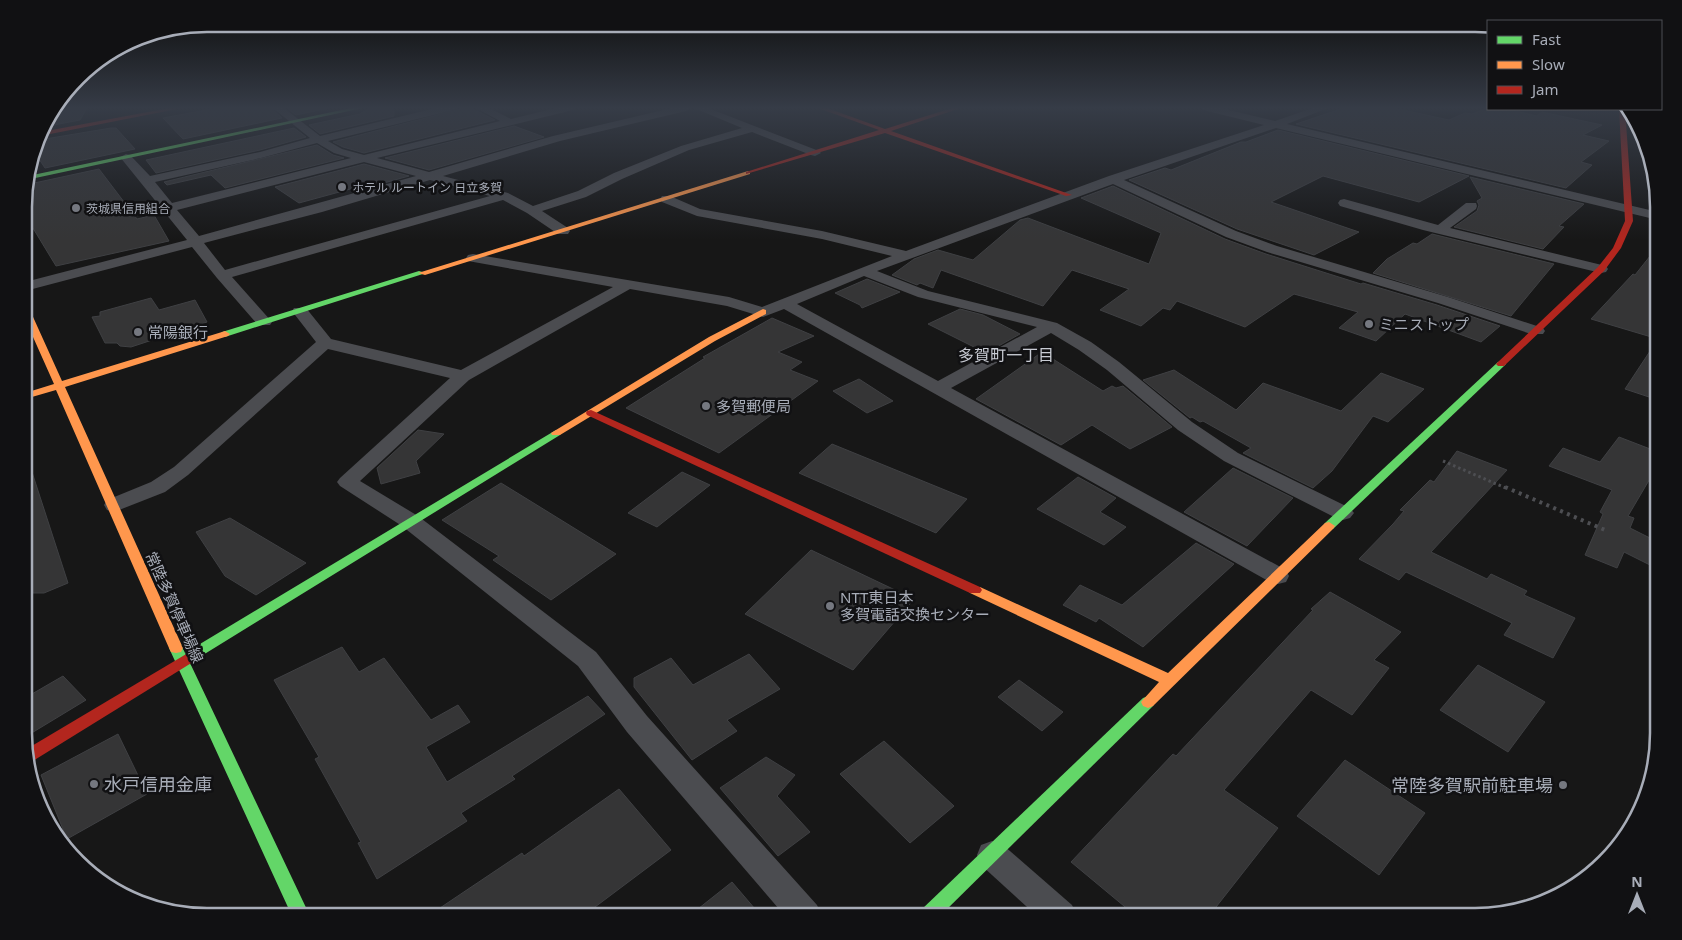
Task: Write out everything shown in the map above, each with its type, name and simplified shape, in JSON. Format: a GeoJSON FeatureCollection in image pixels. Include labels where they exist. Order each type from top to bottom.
{"type":"FeatureCollection","features":[{"type":"Feature","properties":{"kind":"main road"},"geometry":{"type":"LineString","coordinates":[[35,176],[151,152]]}},
{"type":"Feature","properties":{"kind":"main road"},"geometry":{"type":"LineString","coordinates":[[32,394],[815,152]]}},
{"type":"Feature","properties":{"kind":"main road"},"geometry":{"type":"LineString","coordinates":[[948,152],[1068,194]]}},
{"type":"Feature","properties":{"kind":"main road"},"geometry":{"type":"LineString","coordinates":[[936,907],[992,855],[1169,680],[1601,269],[1625,235],[1629,221],[1624,152]]}},
{"type":"Feature","properties":{"kind":"main road"},"geometry":{"type":"LineString","coordinates":[[34,753],[410,521],[712,339],[763,312]]}},
{"type":"Feature","properties":{"kind":"main road","name":"常陸多賀停車場線"},"geometry":{"type":"LineString","coordinates":[[33,343],[60,385],[182,661],[297,908]]}},
{"type":"Feature","properties":{"kind":"main road"},"geometry":{"type":"LineString","coordinates":[[591,413],[1169,680]]}},
{"type":"Feature","properties":{"kind":"street"},"geometry":{"type":"LineString","coordinates":[[147,180],[273,152]]}},
{"type":"Feature","properties":{"kind":"street"},"geometry":{"type":"LineString","coordinates":[[341,152],[504,196],[532,210],[563,231]]}},
{"type":"Feature","properties":{"kind":"street"},"geometry":{"type":"LineString","coordinates":[[168,208],[392,152]]}},
{"type":"Feature","properties":{"kind":"street"},"geometry":{"type":"LineString","coordinates":[[32,285],[317,209],[509,152]]}},
{"type":"Feature","properties":{"kind":"street"},"geometry":{"type":"LineString","coordinates":[[532,210],[582,194],[618,176],[676,152]]}},
{"type":"Feature","properties":{"kind":"street"},"geometry":{"type":"LineString","coordinates":[[474,258],[729,302],[763,312],[864,271],[1068,194],[1196,152]]}},
{"type":"Feature","properties":{"kind":"street"},"geometry":{"type":"LineString","coordinates":[[1388,152],[1649,214]]}},
{"type":"Feature","properties":{"kind":"street"},"geometry":{"type":"LineString","coordinates":[[126,157],[198,242],[222,276],[264,322]]}},
{"type":"Feature","properties":{"kind":"street"},"geometry":{"type":"LineString","coordinates":[[1114,180],[1231,234],[1272,249],[1426,295],[1537,331]]}},
{"type":"Feature","properties":{"kind":"street"},"geometry":{"type":"LineString","coordinates":[[222,276],[504,196]]}},
{"type":"Feature","properties":{"kind":"street"},"geometry":{"type":"LineString","coordinates":[[666,199],[697,212],[822,234],[907,255]]}},
{"type":"Feature","properties":{"kind":"street"},"geometry":{"type":"LineString","coordinates":[[1344,203],[1440,230],[1601,269]]}},
{"type":"Feature","properties":{"kind":"street"},"geometry":{"type":"LineString","coordinates":[[1440,230],[1471,206]]}},
{"type":"Feature","properties":{"kind":"street"},"geometry":{"type":"LineString","coordinates":[[864,271],[923,294],[1051,326],[1085,346],[1113,366],[1185,426],[1231,457],[1343,513]]}},
{"type":"Feature","properties":{"kind":"street"},"geometry":{"type":"LineString","coordinates":[[627,284],[462,376],[347,482],[410,521],[588,659],[637,724],[799,908]]}},
{"type":"Feature","properties":{"kind":"street"},"geometry":{"type":"LineString","coordinates":[[784,303],[1278,576]]}},
{"type":"Feature","properties":{"kind":"street"},"geometry":{"type":"LineString","coordinates":[[300,311],[325,342],[462,376]]}},
{"type":"Feature","properties":{"kind":"street"},"geometry":{"type":"LineString","coordinates":[[938,388],[1051,326]]}},
{"type":"Feature","properties":{"kind":"street"},"geometry":{"type":"LineString","coordinates":[[114,506],[158,487],[181,471],[325,342]]}},
{"type":"Feature","properties":{"kind":"street"},"geometry":{"type":"LineString","coordinates":[[992,855],[1051,907]]}},
{"type":"Feature","properties":{"kind":"path"},"geometry":{"type":"LineString","coordinates":[[1443,460],[1605,530]]}},
{"type":"Feature","properties":{"kind":"building"},"geometry":{"type":"Polygon","coordinates":[[[42,152],[121,152],[45,168],[40,160],[42,152]]]}},
{"type":"Feature","properties":{"kind":"building"},"geometry":{"type":"Polygon","coordinates":[[[184,152],[252,152],[156,173],[146,160],[184,152]]]}},
{"type":"Feature","properties":{"kind":"building"},"geometry":{"type":"Polygon","coordinates":[[[289,152],[328,152],[344,158],[225,188],[211,175],[167,185],[164,182],[289,152]]]}},
{"type":"Feature","properties":{"kind":"building"},"geometry":{"type":"Polygon","coordinates":[[[410,152],[492,152],[429,170],[385,158],[410,152]]]}},
{"type":"Feature","properties":{"kind":"building"},"geometry":{"type":"Polygon","coordinates":[[[1216,152],[1369,152],[1469,176],[1419,202],[1323,176],[1271,202],[1359,232],[1314,255],[1237,229],[1129,180],[1165,168],[1171,170],[1216,152]]]}},
{"type":"Feature","properties":{"kind":"building"},"geometry":{"type":"Polygon","coordinates":[[[1414,152],[1595,152],[1581,162],[1592,165],[1566,188],[1414,152]]]}},
{"type":"Feature","properties":{"kind":"building"},"geometry":{"type":"Polygon","coordinates":[[[364,164],[409,176],[380,184],[376,182],[299,203],[275,187],[364,164]]]}},
{"type":"Feature","properties":{"kind":"building"},"geometry":{"type":"Polygon","coordinates":[[[99,169],[137,219],[154,215],[169,241],[56,266],[32,227],[34,183],[99,169]]]}},
{"type":"Feature","properties":{"kind":"building"},"geometry":{"type":"Polygon","coordinates":[[[1470,177],[1584,204],[1559,226],[1564,227],[1543,249],[1454,227],[1477,211],[1479,205],[1477,201],[1482,198],[1470,177]]]}},
{"type":"Feature","properties":{"kind":"building"},"geometry":{"type":"Polygon","coordinates":[[[1113,186],[1225,239],[1266,254],[1361,284],[1437,305],[1500,326],[1481,342],[1405,314],[1376,341],[1339,328],[1358,312],[1294,294],[1245,327],[1177,301],[1170,310],[1163,308],[1141,326],[1100,310],[1129,289],[1072,270],[1043,306],[941,270],[933,288],[920,283],[917,285],[892,275],[914,259],[938,250],[973,260],[1020,220],[1028,218],[1149,264],[1161,233],[1081,198],[1113,186]]]}},
{"type":"Feature","properties":{"kind":"building"},"geometry":{"type":"Polygon","coordinates":[[[1432,234],[1554,264],[1511,316],[1373,273],[1387,259],[1432,234]]]}},
{"type":"Feature","properties":{"kind":"building"},"geometry":{"type":"Polygon","coordinates":[[[1649,257],[1649,336],[1591,319],[1633,274],[1635,275],[1649,257]]]}},
{"type":"Feature","properties":{"kind":"building"},"geometry":{"type":"Polygon","coordinates":[[[867,279],[900,292],[862,308],[860,305],[835,293],[867,279]]]}},
{"type":"Feature","properties":{"kind":"building","name":"常陽銀行"},"geometry":{"type":"Polygon","coordinates":[[[151,298],[159,310],[195,300],[207,322],[131,347],[120,346],[117,343],[105,343],[92,317],[100,316],[100,312],[151,298]]]}},
{"type":"Feature","properties":{"kind":"building"},"geometry":{"type":"Polygon","coordinates":[[[960,309],[983,315],[1020,334],[986,353],[928,324],[960,309]]]}},
{"type":"Feature","properties":{"kind":"building"},"geometry":{"type":"Polygon","coordinates":[[[772,318],[814,336],[778,352],[802,362],[790,370],[818,381],[719,453],[626,408],[705,358],[703,357],[772,318]]]}},
{"type":"Feature","properties":{"kind":"building"},"geometry":{"type":"Polygon","coordinates":[[[1042,352],[1103,391],[1112,386],[1116,388],[1123,386],[1172,427],[1130,449],[1092,425],[1061,445],[976,399],[1042,352]]]}},
{"type":"Feature","properties":{"kind":"building"},"geometry":{"type":"Polygon","coordinates":[[[1649,353],[1649,397],[1625,389],[1649,353]]]}},
{"type":"Feature","properties":{"kind":"building"},"geometry":{"type":"Polygon","coordinates":[[[1174,370],[1236,410],[1263,383],[1341,411],[1381,373],[1424,389],[1388,422],[1373,416],[1332,471],[1313,488],[1243,453],[1251,448],[1203,421],[1200,422],[1192,417],[1190,418],[1143,380],[1174,370]]]}},
{"type":"Feature","properties":{"kind":"building"},"geometry":{"type":"Polygon","coordinates":[[[859,379],[893,401],[867,413],[833,391],[859,379]]]}},
{"type":"Feature","properties":{"kind":"building"},"geometry":{"type":"Polygon","coordinates":[[[418,430],[444,434],[416,461],[420,473],[381,484],[377,468],[418,430]]]}},
{"type":"Feature","properties":{"kind":"building"},"geometry":{"type":"Polygon","coordinates":[[[1619,437],[1649,449],[1649,480],[1628,516],[1634,518],[1630,528],[1649,538],[1649,564],[1624,552],[1617,568],[1585,555],[1603,514],[1600,512],[1612,490],[1549,466],[1563,448],[1600,462],[1619,437]]]}},
{"type":"Feature","properties":{"kind":"building"},"geometry":{"type":"Polygon","coordinates":[[[832,444],[967,499],[936,533],[799,473],[832,444]]]}},
{"type":"Feature","properties":{"kind":"building"},"geometry":{"type":"Polygon","coordinates":[[[1457,451],[1507,470],[1431,552],[1487,579],[1491,574],[1527,591],[1524,595],[1575,618],[1553,658],[1504,635],[1512,623],[1406,572],[1399,580],[1359,559],[1404,511],[1400,510],[1430,480],[1434,482],[1457,451]]]}},
{"type":"Feature","properties":{"kind":"building"},"geometry":{"type":"Polygon","coordinates":[[[1233,468],[1293,498],[1247,546],[1184,512],[1233,468]]]}},
{"type":"Feature","properties":{"kind":"building"},"geometry":{"type":"Polygon","coordinates":[[[32,472],[68,583],[44,593],[32,593],[32,472]]]}},
{"type":"Feature","properties":{"kind":"building"},"geometry":{"type":"Polygon","coordinates":[[[682,472],[710,485],[657,527],[628,513],[682,472]]]}},
{"type":"Feature","properties":{"kind":"building"},"geometry":{"type":"Polygon","coordinates":[[[1078,477],[1116,498],[1100,512],[1126,527],[1104,545],[1037,509],[1078,477]]]}},
{"type":"Feature","properties":{"kind":"building"},"geometry":{"type":"Polygon","coordinates":[[[501,483],[616,554],[551,600],[493,560],[499,556],[442,520],[501,483]]]}},
{"type":"Feature","properties":{"kind":"building"},"geometry":{"type":"Polygon","coordinates":[[[230,518],[306,563],[256,595],[225,576],[196,532],[230,518]]]}},
{"type":"Feature","properties":{"kind":"building"},"geometry":{"type":"Polygon","coordinates":[[[1196,543],[1234,564],[1143,647],[1099,618],[1096,622],[1063,605],[1080,585],[1122,605],[1196,543]]]}},
{"type":"Feature","properties":{"kind":"building","name":"NTT東日本 多賀電話交換センター"},"geometry":{"type":"Polygon","coordinates":[[[811,550],[914,599],[853,670],[745,614],[811,550]]]}},
{"type":"Feature","properties":{"kind":"building"},"geometry":{"type":"Polygon","coordinates":[[[1330,592],[1401,632],[1374,660],[1389,668],[1352,715],[1311,690],[1224,790],[1278,828],[1216,907],[1126,907],[1071,862],[1173,754],[1176,756],[1313,610],[1311,609],[1330,592]]]}},
{"type":"Feature","properties":{"kind":"building"},"geometry":{"type":"Polygon","coordinates":[[[342,647],[359,672],[384,658],[431,720],[458,705],[470,722],[426,747],[447,782],[588,696],[605,714],[512,776],[515,779],[461,813],[467,821],[377,879],[358,843],[361,842],[315,759],[319,757],[274,680],[342,647]]]}},
{"type":"Feature","properties":{"kind":"building"},"geometry":{"type":"Polygon","coordinates":[[[749,654],[780,689],[727,720],[737,731],[692,760],[634,687],[634,678],[671,658],[693,685],[749,654]]]}},
{"type":"Feature","properties":{"kind":"building"},"geometry":{"type":"Polygon","coordinates":[[[1478,665],[1545,702],[1508,752],[1440,710],[1478,665]]]}},
{"type":"Feature","properties":{"kind":"building"},"geometry":{"type":"Polygon","coordinates":[[[63,676],[86,700],[32,733],[32,694],[63,676]]]}},
{"type":"Feature","properties":{"kind":"building"},"geometry":{"type":"Polygon","coordinates":[[[1019,680],[1063,712],[1042,731],[998,697],[1019,680]]]}},
{"type":"Feature","properties":{"kind":"building","name":"水戸信用金庫"},"geometry":{"type":"Polygon","coordinates":[[[118,734],[147,794],[68,838],[41,775],[118,734]]]}},
{"type":"Feature","properties":{"kind":"building"},"geometry":{"type":"Polygon","coordinates":[[[884,741],[954,806],[910,843],[840,774],[884,741]]]}},
{"type":"Feature","properties":{"kind":"building"},"geometry":{"type":"Polygon","coordinates":[[[766,757],[795,775],[777,796],[810,832],[778,856],[720,788],[766,757]]]}},
{"type":"Feature","properties":{"kind":"building"},"geometry":{"type":"Polygon","coordinates":[[[1345,760],[1425,813],[1379,875],[1297,816],[1345,760]]]}},
{"type":"Feature","properties":{"kind":"building"},"geometry":{"type":"Polygon","coordinates":[[[619,789],[671,850],[594,908],[440,908],[522,853],[524,856],[619,789]]]}},
{"type":"Feature","properties":{"kind":"building"},"geometry":{"type":"Polygon","coordinates":[[[732,882],[754,908],[700,908],[732,882]]]}},
{"type":"Feature","properties":{"kind":"traffic: fast"},"geometry":{"type":"LineString","coordinates":[[35,176],[151,152]]}},
{"type":"Feature","properties":{"kind":"traffic: fast"},"geometry":{"type":"LineString","coordinates":[[225,334],[422,273]]}},
{"type":"Feature","properties":{"kind":"traffic: fast"},"geometry":{"type":"LineString","coordinates":[[1329,526],[1501,364]]}},
{"type":"Feature","properties":{"kind":"traffic: fast"},"geometry":{"type":"LineString","coordinates":[[188,658],[556,433]]}},
{"type":"Feature","properties":{"kind":"traffic: fast"},"geometry":{"type":"LineString","coordinates":[[176,648],[297,908]]}},
{"type":"Feature","properties":{"kind":"traffic: fast"},"geometry":{"type":"LineString","coordinates":[[936,907],[1148,702]]}},
{"type":"Feature","properties":{"kind":"traffic: slow"},"geometry":{"type":"LineString","coordinates":[[422,273],[748,173]]}},
{"type":"Feature","properties":{"kind":"traffic: slow"},"geometry":{"type":"LineString","coordinates":[[556,433],[712,339],[763,312]]}},
{"type":"Feature","properties":{"kind":"traffic: slow"},"geometry":{"type":"LineString","coordinates":[[32,324],[176,648]]}},
{"type":"Feature","properties":{"kind":"traffic: slow"},"geometry":{"type":"LineString","coordinates":[[32,394],[225,334]]}},
{"type":"Feature","properties":{"kind":"traffic: slow"},"geometry":{"type":"LineString","coordinates":[[1148,702],[1329,526]]}},
{"type":"Feature","properties":{"kind":"traffic: slow"},"geometry":{"type":"LineString","coordinates":[[975,590],[1169,680]]}},
{"type":"Feature","properties":{"kind":"traffic: jam"},"geometry":{"type":"LineString","coordinates":[[748,173],[816,152]]}},
{"type":"Feature","properties":{"kind":"traffic: jam"},"geometry":{"type":"LineString","coordinates":[[946,152],[1068,195]]}},
{"type":"Feature","properties":{"kind":"traffic: jam"},"geometry":{"type":"LineString","coordinates":[[1501,364],[1601,269],[1617,248],[1629,221],[1625,152]]}},
{"type":"Feature","properties":{"kind":"traffic: jam"},"geometry":{"type":"LineString","coordinates":[[591,413],[975,590]]}},
{"type":"Feature","properties":{"kind":"traffic: jam"},"geometry":{"type":"LineString","coordinates":[[34,753],[188,658]]}},
{"type":"Feature","properties":{"kind":"place","name":"ホテル ルートイン 日立多賀"},"geometry":{"type":"Point","coordinates":[342,187]}},
{"type":"Feature","properties":{"kind":"place","name":"茨城県信用組合"},"geometry":{"type":"Point","coordinates":[76,208]}},
{"type":"Feature","properties":{"kind":"place","name":"ミニストップ"},"geometry":{"type":"Point","coordinates":[1369,324]}},
{"type":"Feature","properties":{"kind":"place","name":"常陽銀行"},"geometry":{"type":"Point","coordinates":[138,332]}},
{"type":"Feature","properties":{"kind":"place","name":"多賀郵便局"},"geometry":{"type":"Point","coordinates":[706,406]}},
{"type":"Feature","properties":{"kind":"place","name":"NTT東日本 多賀電話交換センター"},"geometry":{"type":"Point","coordinates":[830,606]}},
{"type":"Feature","properties":{"kind":"place","name":"水戸信用金庫"},"geometry":{"type":"Point","coordinates":[94,784]}},
{"type":"Feature","properties":{"kind":"place","name":"常陸多賀駅前駐車場"},"geometry":{"type":"Point","coordinates":[1563,785]}},
{"type":"Feature","properties":{"kind":"district","name":"多賀町一丁目"},"geometry":{"type":"Point","coordinates":[1006,355]}}]}
